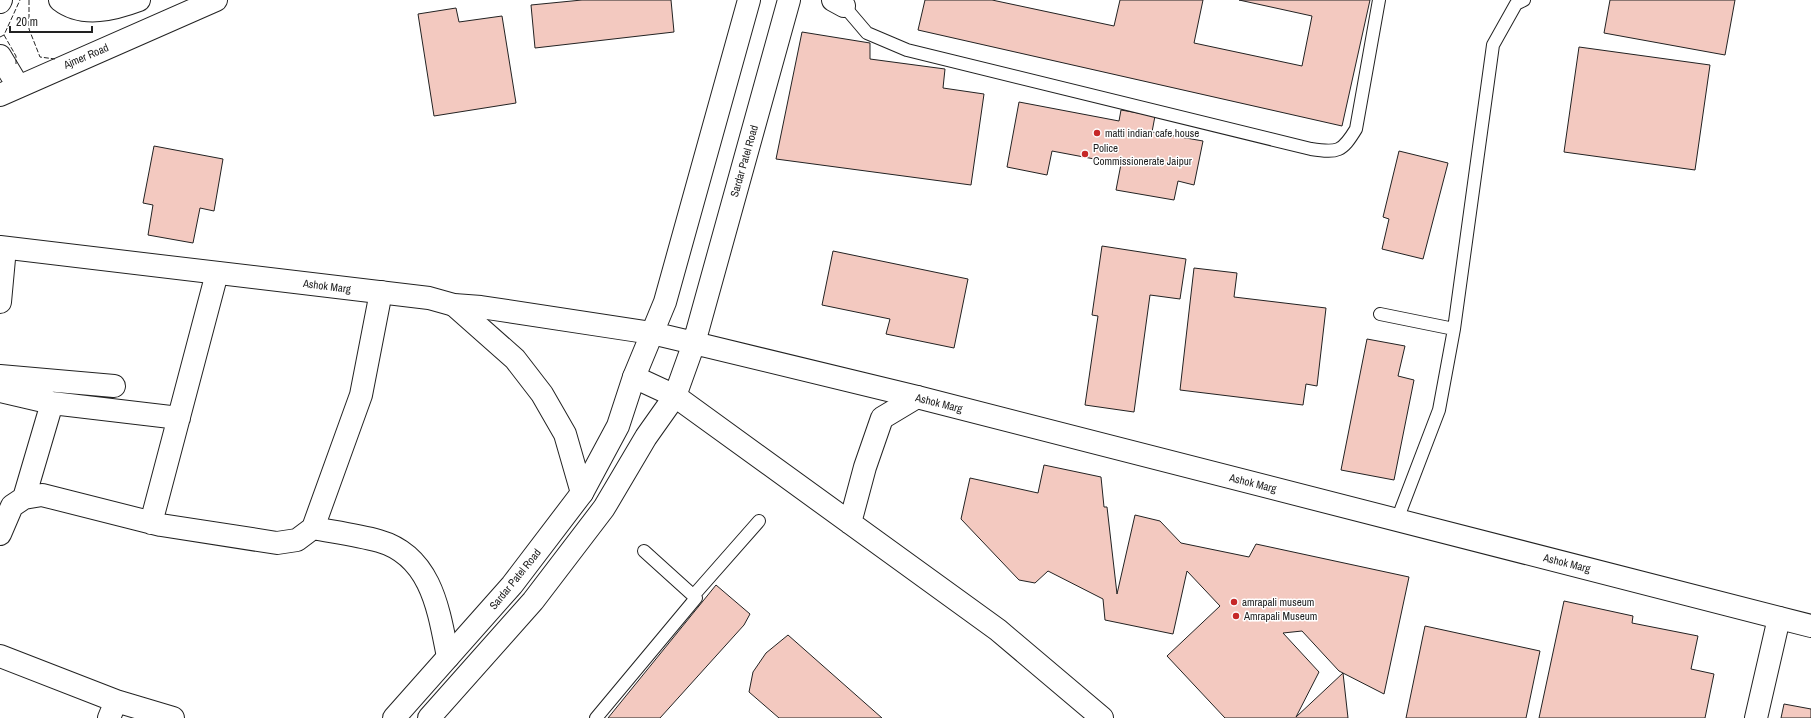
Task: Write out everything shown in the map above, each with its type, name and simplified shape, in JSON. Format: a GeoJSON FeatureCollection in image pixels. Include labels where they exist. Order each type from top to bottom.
{"type":"FeatureCollection","features":[{"type":"Feature","properties":{"kind":"main road"},"geometry":{"type":"LineString","coordinates":[[60,0],[78,9],[99,10],[120,7],[139,0]]}},
{"type":"Feature","properties":{"kind":"main road","name":"Ajmer Road"},"geometry":{"type":"LineString","coordinates":[[9,90],[216,0]]}},
{"type":"Feature","properties":{"kind":"main road"},"geometry":{"type":"LineString","coordinates":[[749,0],[665,302],[634,377],[675,396],[998,630],[1102,718]]}},
{"type":"Feature","properties":{"kind":"main road","name":"Sardar Patel Road"},"geometry":{"type":"LineString","coordinates":[[694,343],[790,0]]}},
{"type":"Feature","properties":{"kind":"main road"},"geometry":{"type":"LineString","coordinates":[[0,56],[9,90]]}},
{"type":"Feature","properties":{"kind":"main road"},"geometry":{"type":"LineString","coordinates":[[0,302],[2,247]]}},
{"type":"Feature","properties":{"kind":"main road","name":"Ashok Marg"},"geometry":{"type":"LineString","coordinates":[[2,247],[429,298],[454,305],[481,306],[652,333],[917,398],[1811,626]]}},
{"type":"Feature","properties":{"kind":"main road"},"geometry":{"type":"LineString","coordinates":[[151,523],[217,273]]}},
{"type":"Feature","properties":{"kind":"main road"},"geometry":{"type":"LineString","coordinates":[[0,534],[12,506],[24,498],[42,495],[151,523],[277,543],[297,540],[313,528],[361,395],[382,292]]}},
{"type":"Feature","properties":{"kind":"main road"},"geometry":{"type":"LineString","coordinates":[[454,305],[515,359],[542,394],[564,434],[582,493]]}},
{"type":"Feature","properties":{"kind":"main road"},"geometry":{"type":"LineString","coordinates":[[429,718],[533,601],[604,508],[646,437],[675,396],[694,343]]}},
{"type":"Feature","properties":{"kind":"main road"},"geometry":{"type":"LineString","coordinates":[[0,376],[114,386]]}},
{"type":"Feature","properties":{"kind":"main road","name":"Sardar Patel Road"},"geometry":{"type":"LineString","coordinates":[[394,718],[512,585],[582,493],[618,426],[634,377]]}},
{"type":"Feature","properties":{"kind":"main road"},"geometry":{"type":"LineString","coordinates":[[0,391],[52,403],[179,418]]}},
{"type":"Feature","properties":{"kind":"main road"},"geometry":{"type":"LineString","coordinates":[[850,523],[865,467],[882,418],[917,398]]}},
{"type":"Feature","properties":{"kind":"main road"},"geometry":{"type":"LineString","coordinates":[[24,498],[52,403]]}},
{"type":"Feature","properties":{"kind":"main road"},"geometry":{"type":"LineString","coordinates":[[313,528],[380,541],[405,553],[424,575],[437,603],[448,657]]}},
{"type":"Feature","properties":{"kind":"main road"},"geometry":{"type":"LineString","coordinates":[[1756,718],[1779,618]]}},
{"type":"Feature","properties":{"kind":"main road"},"geometry":{"type":"LineString","coordinates":[[0,656],[113,709],[173,718]]}},
{"type":"Feature","properties":{"kind":"lane"},"geometry":{"type":"LineString","coordinates":[[840,2],[867,33],[907,50],[1311,149],[1331,152],[1346,145],[1356,129],[1379,0]]}},
{"type":"Feature","properties":{"kind":"lane"},"geometry":{"type":"LineString","coordinates":[[1397,520],[1439,410],[1454,329],[1493,45],[1516,4],[1524,0]]}},
{"type":"Feature","properties":{"kind":"lane"},"geometry":{"type":"LineString","coordinates":[[1380,314],[1454,329]]}},
{"type":"Feature","properties":{"kind":"lane"},"geometry":{"type":"LineString","coordinates":[[693,596],[759,521]]}},
{"type":"Feature","properties":{"kind":"lane"},"geometry":{"type":"LineString","coordinates":[[596,718],[696,598],[644,551]]}},
{"type":"Feature","properties":{"kind":"building"},"geometry":{"type":"Polygon","coordinates":[[[582,0],[671,0],[674,32],[535,48],[531,5],[582,0]]]}},
{"type":"Feature","properties":{"kind":"building"},"geometry":{"type":"Polygon","coordinates":[[[925,0],[992,0],[1114,26],[1120,0],[1203,0],[1194,43],[1302,66],[1312,16],[1239,0],[1370,0],[1342,126],[918,30],[925,0]]]}},
{"type":"Feature","properties":{"kind":"building"},"geometry":{"type":"Polygon","coordinates":[[[1610,0],[1735,0],[1725,55],[1604,33],[1610,0]]]}},
{"type":"Feature","properties":{"kind":"building"},"geometry":{"type":"Polygon","coordinates":[[[456,8],[459,22],[502,16],[516,103],[434,116],[418,14],[456,8]]]}},
{"type":"Feature","properties":{"kind":"building"},"geometry":{"type":"Polygon","coordinates":[[[802,32],[870,43],[870,59],[945,69],[943,88],[984,94],[971,185],[776,159],[802,32]]]}},
{"type":"Feature","properties":{"kind":"building"},"geometry":{"type":"Polygon","coordinates":[[[1579,47],[1710,65],[1695,170],[1564,152],[1579,47]]]}},
{"type":"Feature","properties":{"kind":"building"},"geometry":{"type":"Polygon","coordinates":[[[1019,102],[1119,121],[1121,110],[1155,116],[1152,132],[1203,141],[1194,185],[1178,181],[1174,200],[1116,190],[1121,164],[1052,151],[1047,175],[1007,167],[1019,102]]]}},
{"type":"Feature","properties":{"kind":"building"},"geometry":{"type":"Polygon","coordinates":[[[154,146],[223,159],[214,211],[200,208],[193,243],[148,235],[153,205],[143,203],[154,146]]]}},
{"type":"Feature","properties":{"kind":"building"},"geometry":{"type":"Polygon","coordinates":[[[1399,151],[1448,163],[1423,259],[1382,249],[1389,219],[1383,217],[1399,151]]]}},
{"type":"Feature","properties":{"kind":"building"},"geometry":{"type":"Polygon","coordinates":[[[1102,246],[1186,259],[1180,299],[1150,295],[1134,412],[1085,405],[1098,316],[1092,315],[1102,246]]]}},
{"type":"Feature","properties":{"kind":"building"},"geometry":{"type":"Polygon","coordinates":[[[833,251],[968,279],[954,348],[886,334],[890,319],[822,305],[833,251]]]}},
{"type":"Feature","properties":{"kind":"building"},"geometry":{"type":"Polygon","coordinates":[[[1194,268],[1237,273],[1234,297],[1326,308],[1317,386],[1306,384],[1303,405],[1180,390],[1194,268]]]}},
{"type":"Feature","properties":{"kind":"building"},"geometry":{"type":"Polygon","coordinates":[[[1367,339],[1405,346],[1398,376],[1414,380],[1394,480],[1341,470],[1367,339]]]}},
{"type":"Feature","properties":{"kind":"building"},"geometry":{"type":"Polygon","coordinates":[[[1044,465],[1101,477],[1104,507],[1107,507],[1117,594],[1135,515],[1160,521],[1181,543],[1249,557],[1256,544],[1409,577],[1384,694],[1343,673],[1348,718],[1225,718],[1167,656],[1220,606],[1187,571],[1173,634],[1105,620],[1103,599],[1048,571],[1035,583],[1019,580],[961,519],[970,478],[1038,493],[1044,465]],[[1302,631],[1283,633],[1319,672],[1296,717],[1343,673],[1339,671],[1302,631]]]}},
{"type":"Feature","properties":{"kind":"building"},"geometry":{"type":"Polygon","coordinates":[[[716,585],[750,614],[744,625],[660,718],[608,718],[716,585]]]}},
{"type":"Feature","properties":{"kind":"building"},"geometry":{"type":"Polygon","coordinates":[[[1564,601],[1633,616],[1632,623],[1698,636],[1691,669],[1714,674],[1705,718],[1539,718],[1564,601]]]}},
{"type":"Feature","properties":{"kind":"building"},"geometry":{"type":"Polygon","coordinates":[[[1425,626],[1540,651],[1526,718],[1406,718],[1425,626]]]}},
{"type":"Feature","properties":{"kind":"building"},"geometry":{"type":"Polygon","coordinates":[[[788,635],[882,718],[779,718],[749,692],[753,672],[766,653],[788,635]]]}},
{"type":"Feature","properties":{"kind":"building"},"geometry":{"type":"Polygon","coordinates":[[[1784,704],[1811,709],[1811,718],[1781,718],[1784,704]]]}},
{"type":"Feature","properties":{"kind":"fence"},"geometry":{"type":"LineString","coordinates":[[0,37],[4,35],[20,0]]}},
{"type":"Feature","properties":{"kind":"fence"},"geometry":{"type":"LineString","coordinates":[[29,0],[29,29],[40,57],[55,59]]}},
{"type":"Feature","properties":{"kind":"fence"},"geometry":{"type":"LineString","coordinates":[[4,35],[16,56],[16,64]]}},
{"type":"Feature","properties":{"kind":"place","name":"matti indian cafe house"},"geometry":{"type":"Point","coordinates":[1097,133]}},
{"type":"Feature","properties":{"kind":"place","name":"Police Commissionerate Jaipur"},"geometry":{"type":"Point","coordinates":[1085,154]}},
{"type":"Feature","properties":{"kind":"place","name":"amrapali museum"},"geometry":{"type":"Point","coordinates":[1234,602]}},
{"type":"Feature","properties":{"kind":"place","name":"Amrapali Museum"},"geometry":{"type":"Point","coordinates":[1236,616]}}]}
